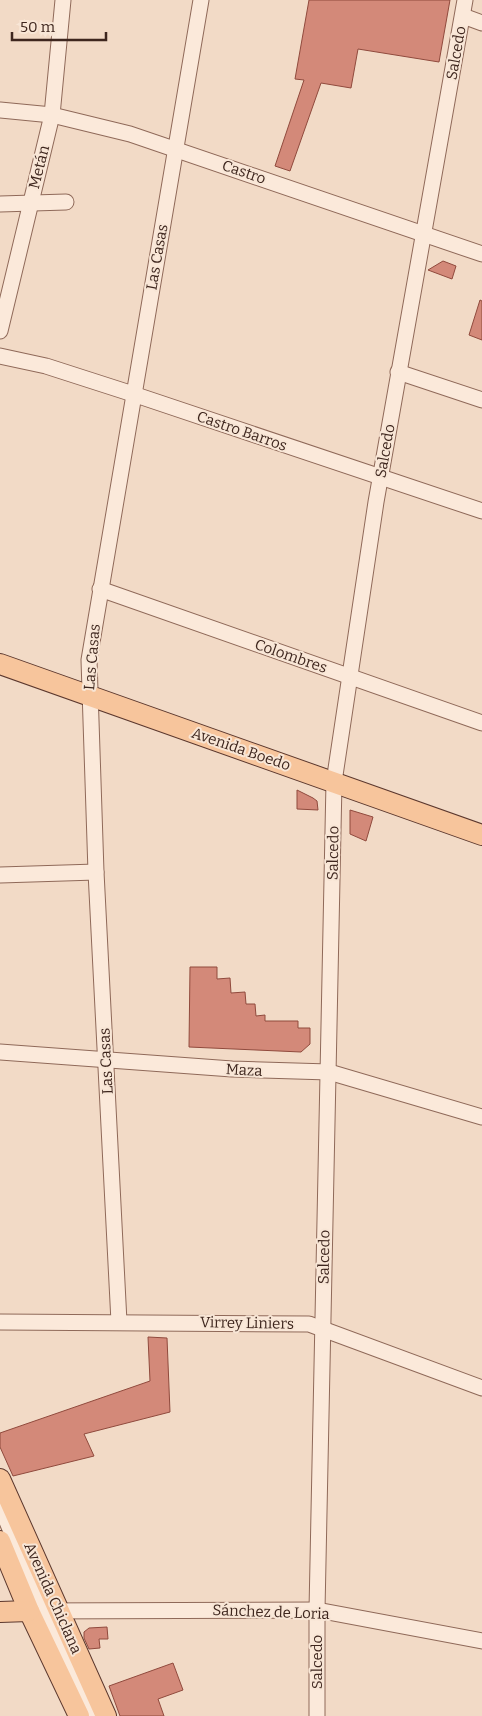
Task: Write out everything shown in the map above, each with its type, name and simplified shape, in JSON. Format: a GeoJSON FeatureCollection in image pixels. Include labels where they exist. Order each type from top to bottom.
{"type":"FeatureCollection","features":[{"type":"Feature","properties":{"kind":"main road","name":"Avenida Boedo"},"geometry":{"type":"LineString","coordinates":[[0,664],[482,835]]}},
{"type":"Feature","properties":{"kind":"main road","name":"Avenida Chiclana"},"geometry":{"type":"LineString","coordinates":[[0,1479],[79,1716]]}},
{"type":"Feature","properties":{"kind":"main road","name":"Avenida Chiclana"},"geometry":{"type":"LineString","coordinates":[[0,1541],[44,1610],[106,1716]]}},
{"type":"Feature","properties":{"kind":"main road"},"geometry":{"type":"LineString","coordinates":[[0,1612],[44,1610]]}},
{"type":"Feature","properties":{"kind":"street","name":"Metán"},"geometry":{"type":"LineString","coordinates":[[0,331],[52,116],[63,0]]}},
{"type":"Feature","properties":{"kind":"street","name":"Las Casas"},"geometry":{"type":"LineString","coordinates":[[119,1322],[96,872],[88,695],[89,660],[201,0]]}},
{"type":"Feature","properties":{"kind":"street","name":"Salcedo"},"geometry":{"type":"LineString","coordinates":[[317,1716],[322,1328],[334,782],[349,676],[398,372],[465,0]]}},
{"type":"Feature","properties":{"kind":"street"},"geometry":{"type":"LineString","coordinates":[[463,16],[482,23]]}},
{"type":"Feature","properties":{"kind":"street","name":"Castro"},"geometry":{"type":"LineString","coordinates":[[0,110],[52,116],[112,129],[176,148],[482,254]]}},
{"type":"Feature","properties":{"kind":"street"},"geometry":{"type":"LineString","coordinates":[[0,204],[66,202]]}},
{"type":"Feature","properties":{"kind":"street","name":"Castro Barros"},"geometry":{"type":"LineString","coordinates":[[0,356],[46,366],[482,511]]}},
{"type":"Feature","properties":{"kind":"street"},"geometry":{"type":"LineString","coordinates":[[398,372],[482,400]]}},
{"type":"Feature","properties":{"kind":"street","name":"Colombres"},"geometry":{"type":"LineString","coordinates":[[100,589],[482,723]]}},
{"type":"Feature","properties":{"kind":"street"},"geometry":{"type":"LineString","coordinates":[[0,875],[96,872]]}},
{"type":"Feature","properties":{"kind":"street","name":"Maza"},"geometry":{"type":"LineString","coordinates":[[0,1052],[279,1072],[329,1072],[482,1117]]}},
{"type":"Feature","properties":{"kind":"street","name":"Virrey Liniers"},"geometry":{"type":"LineString","coordinates":[[0,1322],[309,1324],[482,1388]]}},
{"type":"Feature","properties":{"kind":"street"},"geometry":{"type":"LineString","coordinates":[[0,1505],[44,1610],[92,1716]]}},
{"type":"Feature","properties":{"kind":"street","name":"Sánchez de Loria"},"geometry":{"type":"LineString","coordinates":[[44,1610],[317,1610],[482,1641]]}},
{"type":"Feature","properties":{"kind":"building"},"geometry":{"type":"Polygon","coordinates":[[[309,0],[450,0],[439,62],[358,49],[351,88],[321,83],[290,171],[275,166],[304,80],[295,79],[309,0]]]}},
{"type":"Feature","properties":{"kind":"building"},"geometry":{"type":"Polygon","coordinates":[[[443,261],[456,266],[452,279],[428,270],[443,261]]]}},
{"type":"Feature","properties":{"kind":"building"},"geometry":{"type":"Polygon","coordinates":[[[480,300],[482,301],[482,340],[469,335],[480,300]]]}},
{"type":"Feature","properties":{"kind":"building"},"geometry":{"type":"Polygon","coordinates":[[[297,790],[317,801],[318,810],[297,809],[297,790]]]}},
{"type":"Feature","properties":{"kind":"building"},"geometry":{"type":"Polygon","coordinates":[[[350,810],[373,817],[366,841],[350,834],[350,810]]]}},
{"type":"Feature","properties":{"kind":"building"},"geometry":{"type":"Polygon","coordinates":[[[190,967],[217,967],[217,979],[230,978],[231,993],[245,992],[246,1004],[255,1004],[256,1016],[265,1015],[265,1021],[298,1021],[298,1028],[310,1028],[310,1044],[301,1052],[189,1047],[190,967]]]}},
{"type":"Feature","properties":{"kind":"building"},"geometry":{"type":"Polygon","coordinates":[[[148,1337],[167,1338],[170,1412],[84,1434],[94,1456],[13,1476],[0,1447],[0,1433],[150,1381],[148,1337]]]}},
{"type":"Feature","properties":{"kind":"building"},"geometry":{"type":"Polygon","coordinates":[[[107,1627],[108,1639],[99,1639],[100,1648],[89,1649],[84,1638],[84,1632],[89,1628],[107,1627]]]}},
{"type":"Feature","properties":{"kind":"building"},"geometry":{"type":"Polygon","coordinates":[[[173,1663],[183,1690],[158,1699],[164,1716],[120,1716],[109,1686],[173,1663]]]}}]}
